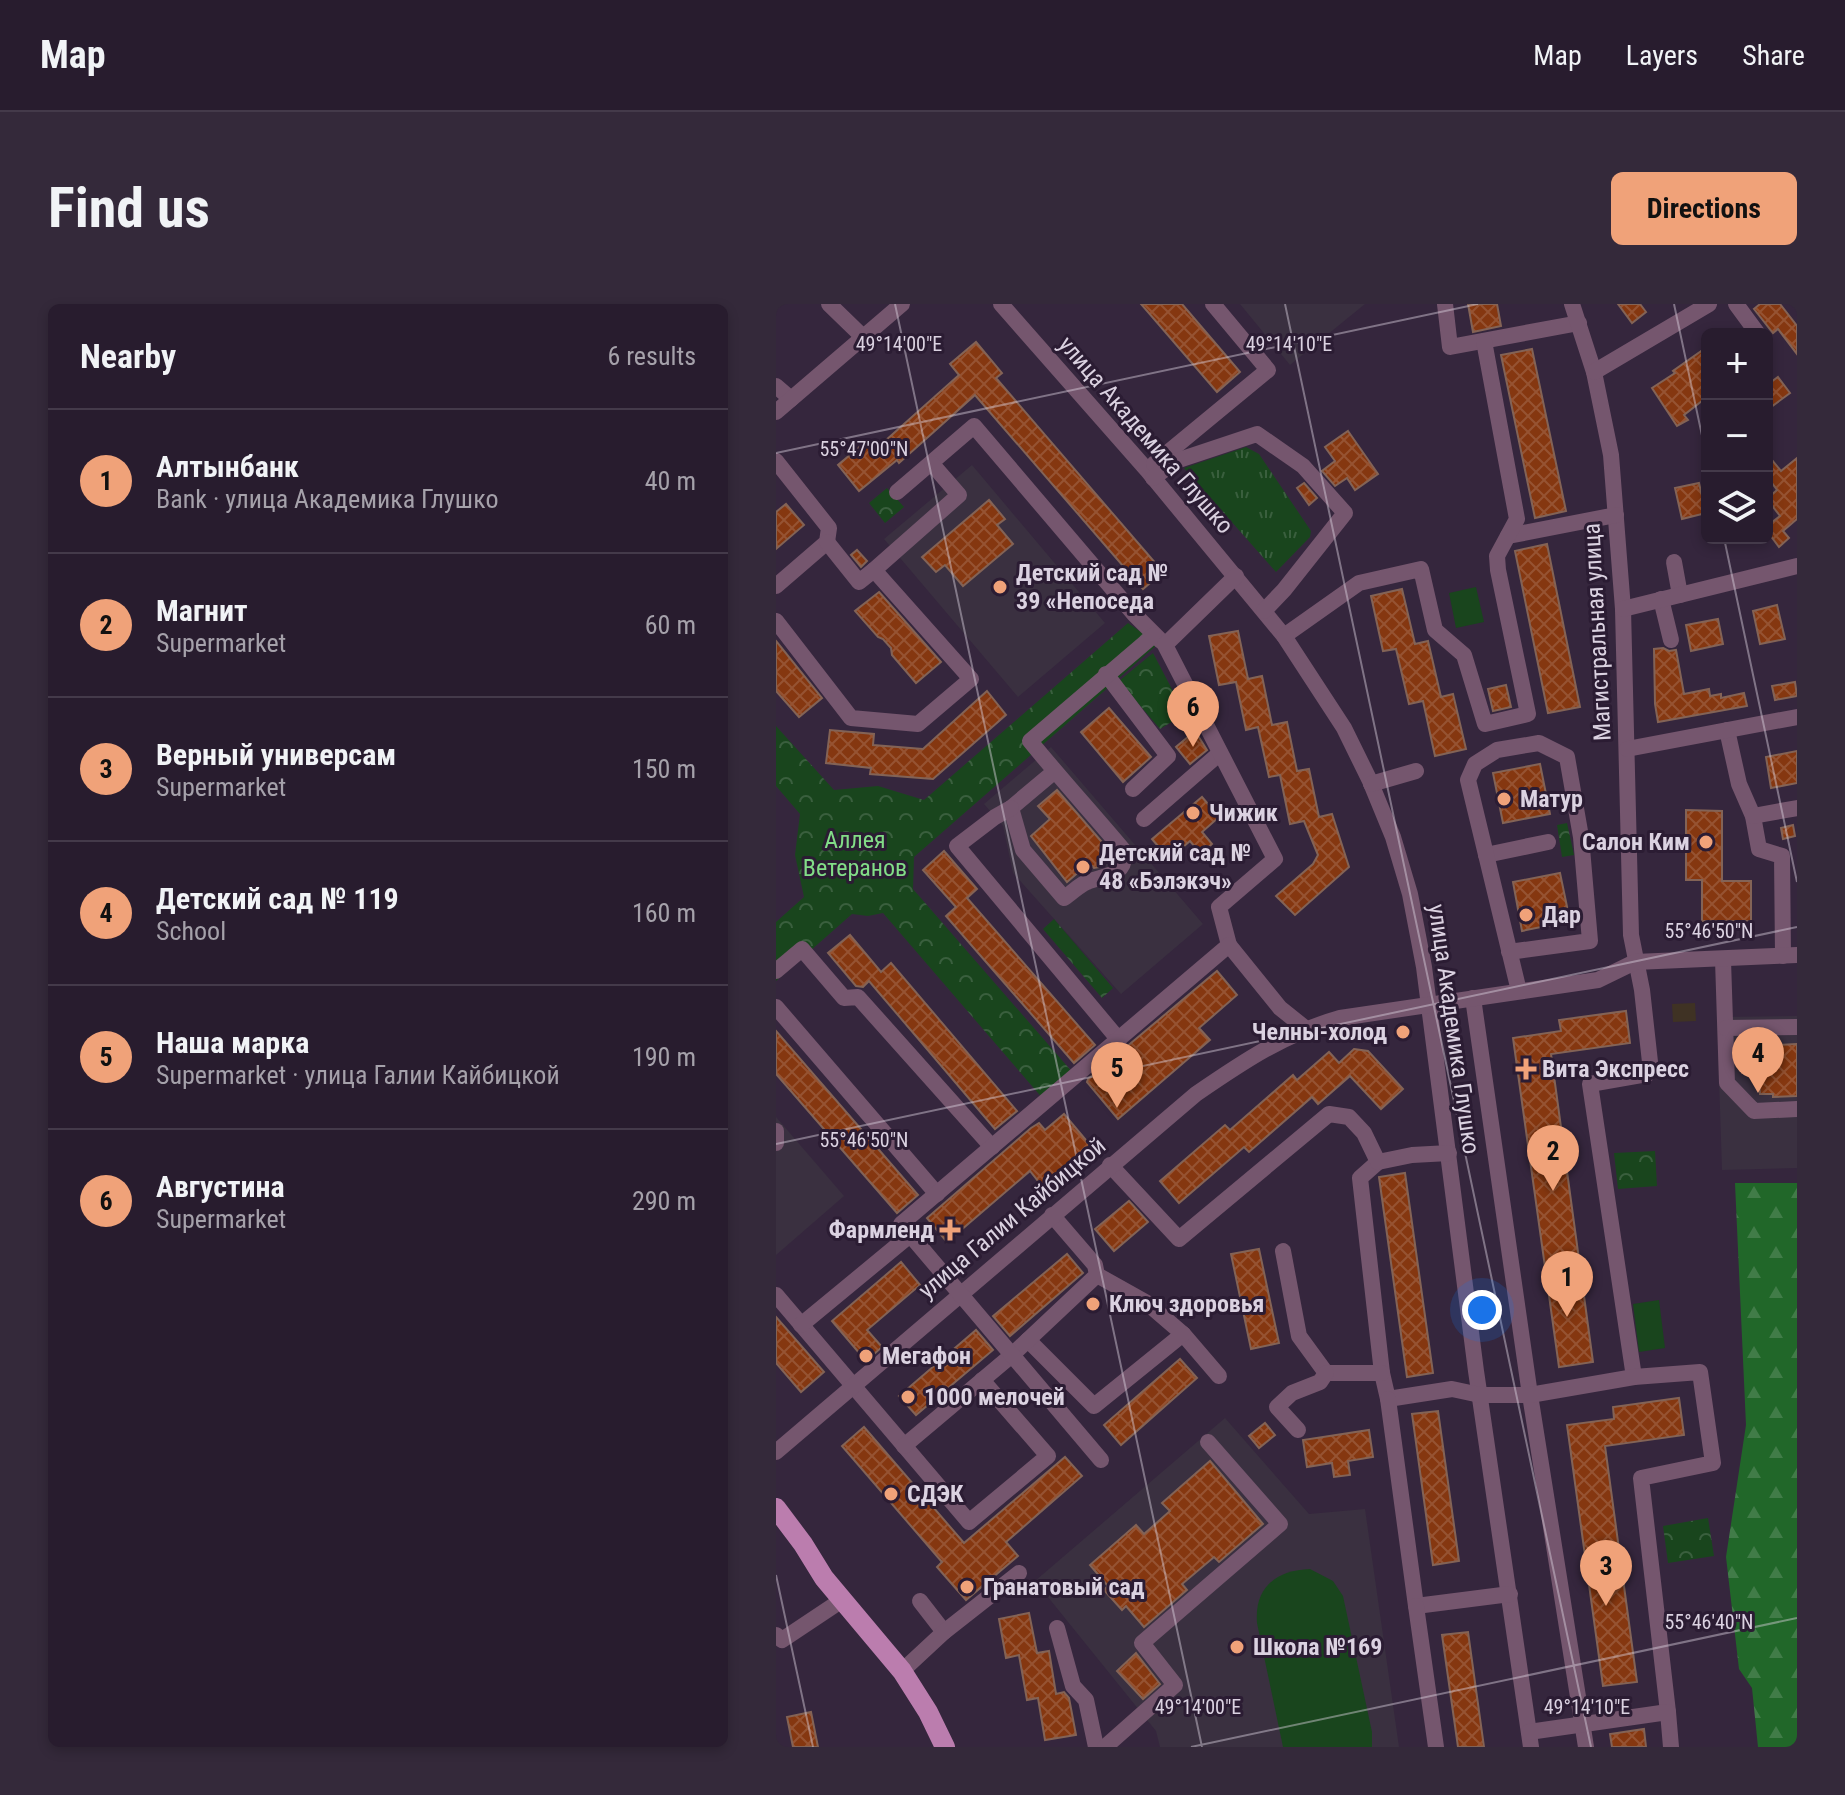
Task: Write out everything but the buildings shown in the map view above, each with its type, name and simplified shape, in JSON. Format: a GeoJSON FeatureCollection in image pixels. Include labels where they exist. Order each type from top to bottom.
{"type":"FeatureCollection","features":[{"type":"Feature","properties":{"kind":"main road"},"geometry":{"type":"LineString","coordinates":[[776,1508],[824,1578]]}},
{"type":"Feature","properties":{"kind":"main road"},"geometry":{"type":"LineString","coordinates":[[776,1526],[902,1671],[928,1712],[945,1747]]}},
{"type":"Feature","properties":{"kind":"street"},"geometry":{"type":"LineString","coordinates":[[829,304],[863,337]]}},
{"type":"Feature","properties":{"kind":"street"},"geometry":{"type":"LineString","coordinates":[[776,412],[902,304]]}},
{"type":"Feature","properties":{"kind":"street","name":"улица Академика Глушко"},"geometry":{"type":"LineString","coordinates":[[1001,304],[1150,474],[1284,636],[1344,728],[1393,837],[1410,894],[1429,1004],[1480,1395],[1530,1740]]}},
{"type":"Feature","properties":{"kind":"street"},"geometry":{"type":"LineString","coordinates":[[1150,474],[1268,370],[1213,304]]}},
{"type":"Feature","properties":{"kind":"street"},"geometry":{"type":"LineString","coordinates":[[1445,304],[1450,347],[1579,323]]}},
{"type":"Feature","properties":{"kind":"street","name":"Магистральная улица"},"geometry":{"type":"LineString","coordinates":[[1572,304],[1594,372],[1611,455],[1623,609],[1631,935],[1642,990],[1650,1062],[1647,1074],[1590,1084],[1634,1377]]}},
{"type":"Feature","properties":{"kind":"street"},"geometry":{"type":"LineString","coordinates":[[1594,372],[1709,304]]}},
{"type":"Feature","properties":{"kind":"street"},"geometry":{"type":"LineString","coordinates":[[1736,304],[1754,328]]}},
{"type":"Feature","properties":{"kind":"street"},"geometry":{"type":"LineString","coordinates":[[1484,341],[1517,519],[1497,556],[1498,570],[1528,714],[1485,724]]}},
{"type":"Feature","properties":{"kind":"street"},"geometry":{"type":"LineString","coordinates":[[776,386],[791,399]]}},
{"type":"Feature","properties":{"kind":"street"},"geometry":{"type":"LineString","coordinates":[[897,492],[974,426],[1160,640],[1275,859],[1219,907],[1229,945],[1280,1008],[1305,1028]]}},
{"type":"Feature","properties":{"kind":"street"},"geometry":{"type":"LineString","coordinates":[[1150,474],[1176,461],[1257,434],[1303,466],[1345,513],[1264,611]]}},
{"type":"Feature","properties":{"kind":"street"},"geometry":{"type":"LineString","coordinates":[[776,461],[829,528],[827,542],[776,586]]}},
{"type":"Feature","properties":{"kind":"street"},"geometry":{"type":"LineString","coordinates":[[827,542],[859,582],[959,495],[932,464]]}},
{"type":"Feature","properties":{"kind":"street"},"geometry":{"type":"LineString","coordinates":[[1508,536],[1616,515]]}},
{"type":"Feature","properties":{"kind":"street"},"geometry":{"type":"LineString","coordinates":[[1674,562],[1680,595]]}},
{"type":"Feature","properties":{"kind":"street"},"geometry":{"type":"LineString","coordinates":[[1623,609],[1796,565]]}},
{"type":"Feature","properties":{"kind":"street"},"geometry":{"type":"LineString","coordinates":[[1284,636],[1359,583],[1421,569],[1435,630],[1464,655],[1485,724],[1488,755]]}},
{"type":"Feature","properties":{"kind":"street"},"geometry":{"type":"LineString","coordinates":[[776,621],[851,718],[918,724],[971,679],[874,570]]}},
{"type":"Feature","properties":{"kind":"street"},"geometry":{"type":"LineString","coordinates":[[1011,808],[1023,850],[1064,898],[1087,882],[1110,877],[1122,867],[1124,851],[1030,741],[1106,674],[1160,640],[1236,576]]}},
{"type":"Feature","properties":{"kind":"street"},"geometry":{"type":"LineString","coordinates":[[1661,599],[1671,640]]}},
{"type":"Feature","properties":{"kind":"street"},"geometry":{"type":"LineString","coordinates":[[1106,674],[1168,756],[1133,789]]}},
{"type":"Feature","properties":{"kind":"street"},"geometry":{"type":"LineString","coordinates":[[1627,749],[1797,717]]}},
{"type":"Feature","properties":{"kind":"street"},"geometry":{"type":"LineString","coordinates":[[1635,962],[1790,955],[1789,856],[1759,849],[1753,816],[1739,784],[1727,730]]}},
{"type":"Feature","properties":{"kind":"street"},"geometry":{"type":"LineString","coordinates":[[1509,952],[1590,941],[1581,837],[1567,757],[1539,743],[1497,750],[1475,764],[1468,780],[1509,952],[1519,991]]}},
{"type":"Feature","properties":{"kind":"street"},"geometry":{"type":"LineString","coordinates":[[1144,819],[1220,753]]}},
{"type":"Feature","properties":{"kind":"street"},"geometry":{"type":"LineString","coordinates":[[1055,771],[1011,808],[957,846],[1119,1040]]}},
{"type":"Feature","properties":{"kind":"street"},"geometry":{"type":"LineString","coordinates":[[1371,784],[1416,771]]}},
{"type":"Feature","properties":{"kind":"street"},"geometry":{"type":"LineString","coordinates":[[1753,816],[1797,808]]}},
{"type":"Feature","properties":{"kind":"street"},"geometry":{"type":"LineString","coordinates":[[1486,855],[1548,842]]}},
{"type":"Feature","properties":{"kind":"street"},"geometry":{"type":"LineString","coordinates":[[1101,1460],[901,1224],[1229,945]]}},
{"type":"Feature","properties":{"kind":"street"},"geometry":{"type":"LineString","coordinates":[[776,971],[802,949],[844,998],[858,997],[992,1147]]}},
{"type":"Feature","properties":{"kind":"street"},"geometry":{"type":"LineString","coordinates":[[1723,960],[1727,1083],[1754,1111],[1797,1109]]}},
{"type":"Feature","properties":{"kind":"street","name":"улица Галии Кайбицкой"},"geometry":{"type":"LineString","coordinates":[[776,1452],[1110,1165],[1196,1094],[1249,1057],[1305,1028],[1340,1018],[1598,980],[1635,962]]}},
{"type":"Feature","properties":{"kind":"street"},"geometry":{"type":"LineString","coordinates":[[1473,998],[1530,1395],[1586,1747]]}},
{"type":"Feature","properties":{"kind":"street"},"geometry":{"type":"LineString","coordinates":[[776,1007],[937,1194]]}},
{"type":"Feature","properties":{"kind":"street"},"geometry":{"type":"LineString","coordinates":[[1726,1028],[1797,1027]]}},
{"type":"Feature","properties":{"kind":"street"},"geometry":{"type":"LineString","coordinates":[[1110,1165],[1179,1239],[1329,1114],[1349,1117],[1364,1133],[1378,1162]]}},
{"type":"Feature","properties":{"kind":"street"},"geometry":{"type":"LineString","coordinates":[[776,1131],[776,1143]]}},
{"type":"Feature","properties":{"kind":"street"},"geometry":{"type":"LineString","coordinates":[[1436,1747],[1382,1373],[1360,1178],[1378,1162],[1412,1155],[1449,1153]]}},
{"type":"Feature","properties":{"kind":"street"},"geometry":{"type":"LineString","coordinates":[[1052,1215],[1095,1265],[1097,1275],[1147,1303],[1183,1334],[1219,1376]]}},
{"type":"Feature","properties":{"kind":"street"},"geometry":{"type":"LineString","coordinates":[[801,1325],[910,1235]]}},
{"type":"Feature","properties":{"kind":"street"},"geometry":{"type":"LineString","coordinates":[[1283,1251],[1299,1336],[1326,1373]]}},
{"type":"Feature","properties":{"kind":"street"},"geometry":{"type":"LineString","coordinates":[[904,1446],[1012,1355],[1097,1275]]}},
{"type":"Feature","properties":{"kind":"street"},"geometry":{"type":"LineString","coordinates":[[776,1295],[969,1522],[1048,1456],[982,1380]]}},
{"type":"Feature","properties":{"kind":"street"},"geometry":{"type":"LineString","coordinates":[[1028,1340],[1094,1406],[1183,1334]]}},
{"type":"Feature","properties":{"kind":"street"},"geometry":{"type":"LineString","coordinates":[[1388,1399],[1452,1389],[1480,1395],[1530,1395],[1634,1377],[1700,1372],[1713,1463],[1641,1478],[1671,1747]]}},
{"type":"Feature","properties":{"kind":"street"},"geometry":{"type":"LineString","coordinates":[[1326,1373],[1382,1373]]}},
{"type":"Feature","properties":{"kind":"street"},"geometry":{"type":"LineString","coordinates":[[1298,1430],[1277,1407],[1292,1393],[1320,1382],[1326,1373]]}},
{"type":"Feature","properties":{"kind":"street"},"geometry":{"type":"LineString","coordinates":[[1105,1747],[1175,1685],[1142,1643],[1280,1524],[1208,1442]]}},
{"type":"Feature","properties":{"kind":"street"},"geometry":{"type":"LineString","coordinates":[[902,1671],[944,1632],[1019,1573]]}},
{"type":"Feature","properties":{"kind":"street"},"geometry":{"type":"LineString","coordinates":[[1416,1606],[1510,1594]]}},
{"type":"Feature","properties":{"kind":"street"},"geometry":{"type":"LineString","coordinates":[[778,1641],[842,1600]]}},
{"type":"Feature","properties":{"kind":"street"},"geometry":{"type":"LineString","coordinates":[[920,1601],[944,1632]]}},
{"type":"Feature","properties":{"kind":"street"},"geometry":{"type":"LineString","coordinates":[[1057,1628],[1073,1686],[1086,1700],[1096,1747]]}},
{"type":"Feature","properties":{"kind":"street"},"geometry":{"type":"LineString","coordinates":[[1530,1740],[1583,1723],[1668,1712]]}},
{"type":"Feature","properties":{"kind":"shaded area"},"geometry":{"type":"Polygon","coordinates":[[[1240,304],[1365,304],[1290,365],[1240,304]]]}},
{"type":"Feature","properties":{"kind":"shaded area","name":"Детский сад № 39 «Непоседа"},"geometry":{"type":"Polygon","coordinates":[[[972,465],[1105,623],[1018,697],[884,539],[972,465]]]}},
{"type":"Feature","properties":{"kind":"shaded area","name":"Детский сад № 48 «Бэлэкэч»"},"geometry":{"type":"Polygon","coordinates":[[[1051,747],[1203,924],[1121,994],[1013,873],[1003,826],[984,804],[1051,747]]]}},
{"type":"Feature","properties":{"kind":"shaded area"},"geometry":{"type":"Polygon","coordinates":[[[1695,1003],[1696,1021],[1673,1022],[1672,1004],[1695,1003]]]}},
{"type":"Feature","properties":{"kind":"shaded area"},"geometry":{"type":"Polygon","coordinates":[[[1797,1016],[1797,1168],[1722,1170],[1717,1017],[1797,1016]]]}},
{"type":"Feature","properties":{"kind":"shaded area"},"geometry":{"type":"Polygon","coordinates":[[[776,1117],[844,1196],[776,1255],[776,1117]]]}},
{"type":"Feature","properties":{"kind":"shaded area","name":"Школа №169"},"geometry":{"type":"Polygon","coordinates":[[[1225,1418],[1309,1514],[1365,1509],[1399,1747],[1160,1747],[1156,1731],[1035,1581],[1225,1418]]]}},
{"type":"Feature","properties":{"kind":"green space"},"geometry":{"type":"Polygon","coordinates":[[[1246,447],[1259,454],[1311,531],[1310,537],[1276,572],[1184,468],[1246,447]]]}},
{"type":"Feature","properties":{"kind":"green space"},"geometry":{"type":"Polygon","coordinates":[[[887,488],[904,507],[885,523],[869,503],[887,488]]]}},
{"type":"Feature","properties":{"kind":"green space"},"geometry":{"type":"Polygon","coordinates":[[[1476,587],[1484,622],[1456,628],[1449,593],[1476,587]]]}},
{"type":"Feature","properties":{"kind":"green space","name":"Аллея Ветеранов"},"geometry":{"type":"Polygon","coordinates":[[[1128,623],[1158,644],[914,857],[913,889],[1074,1074],[1044,1100],[883,913],[868,916],[852,914],[776,981],[776,922],[804,897],[795,855],[800,814],[776,786],[776,726],[834,790],[878,786],[924,800],[1128,623]]]}},
{"type":"Feature","properties":{"kind":"green space"},"geometry":{"type":"Polygon","coordinates":[[[1153,653],[1185,714],[1160,729],[1119,681],[1153,653]]]}},
{"type":"Feature","properties":{"kind":"green space"},"geometry":{"type":"Polygon","coordinates":[[[1567,823],[1574,855],[1562,857],[1557,825],[1567,823]]]}},
{"type":"Feature","properties":{"kind":"green space"},"geometry":{"type":"Polygon","coordinates":[[[1054,919],[1113,988],[1102,998],[1043,929],[1054,919]]]}},
{"type":"Feature","properties":{"kind":"green space"},"geometry":{"type":"Polygon","coordinates":[[[1655,1151],[1657,1186],[1618,1189],[1614,1153],[1655,1151]]]}},
{"type":"Feature","properties":{"kind":"green space"},"geometry":{"type":"Polygon","coordinates":[[[1735,1183],[1797,1183],[1797,1747],[1758,1747],[1752,1688],[1739,1669],[1726,1557],[1746,1425],[1735,1183]]]}},
{"type":"Feature","properties":{"kind":"green space"},"geometry":{"type":"Polygon","coordinates":[[[1659,1300],[1665,1348],[1639,1352],[1633,1304],[1659,1300]]]}},
{"type":"Feature","properties":{"kind":"green space"},"geometry":{"type":"Polygon","coordinates":[[[1708,1518],[1714,1556],[1668,1563],[1663,1526],[1708,1518]]]}},
{"type":"Feature","properties":{"kind":"green space"},"geometry":{"type":"Polygon","coordinates":[[[1310,1569],[1333,1581],[1343,1596],[1372,1732],[1372,1747],[1283,1747],[1257,1623],[1257,1610],[1259,1600],[1270,1583],[1287,1573],[1310,1569]]]}},
{"type":"Feature","properties":{"kind":"place","name":"Детский сад № 39 «Непоседа"},"geometry":{"type":"Point","coordinates":[1000,587]}},
{"type":"Feature","properties":{"kind":"place","name":"Августина"},"geometry":{"type":"Point","coordinates":[1193,747]}},
{"type":"Feature","properties":{"kind":"place","name":"Матур"},"geometry":{"type":"Point","coordinates":[1504,799]}},
{"type":"Feature","properties":{"kind":"place","name":"Чижик"},"geometry":{"type":"Point","coordinates":[1193,813]}},
{"type":"Feature","properties":{"kind":"place","name":"Салон Ким"},"geometry":{"type":"Point","coordinates":[1706,842]}},
{"type":"Feature","properties":{"kind":"place","name":"Детский сад № 48 «Бэлэкэч»"},"geometry":{"type":"Point","coordinates":[1083,867]}},
{"type":"Feature","properties":{"kind":"place","name":"Дар"},"geometry":{"type":"Point","coordinates":[1526,915]}},
{"type":"Feature","properties":{"kind":"place","name":"Челны-холод"},"geometry":{"type":"Point","coordinates":[1403,1032]}},
{"type":"Feature","properties":{"kind":"place","name":"Вита Экспресс"},"geometry":{"type":"Point","coordinates":[1526,1069]}},
{"type":"Feature","properties":{"kind":"place","name":"Детский сад № 119"},"geometry":{"type":"Point","coordinates":[1758,1093]}},
{"type":"Feature","properties":{"kind":"place","name":"Наша марка"},"geometry":{"type":"Point","coordinates":[1117,1108]}},
{"type":"Feature","properties":{"kind":"place","name":"Магнит"},"geometry":{"type":"Point","coordinates":[1553,1191]}},
{"type":"Feature","properties":{"kind":"place","name":"Фармленд"},"geometry":{"type":"Point","coordinates":[950,1230]}},
{"type":"Feature","properties":{"kind":"place","name":"Ключ здоровья"},"geometry":{"type":"Point","coordinates":[1093,1304]}},
{"type":"Feature","properties":{"kind":"place","name":"Алтынбанк"},"geometry":{"type":"Point","coordinates":[1567,1317]}},
{"type":"Feature","properties":{"kind":"place","name":"Мегафон"},"geometry":{"type":"Point","coordinates":[866,1356]}},
{"type":"Feature","properties":{"kind":"place","name":"1000 мелочей"},"geometry":{"type":"Point","coordinates":[908,1397]}},
{"type":"Feature","properties":{"kind":"place","name":"СДЭК"},"geometry":{"type":"Point","coordinates":[891,1494]}},
{"type":"Feature","properties":{"kind":"place","name":"Гранатовый сад"},"geometry":{"type":"Point","coordinates":[967,1587]}},
{"type":"Feature","properties":{"kind":"place","name":"Верный универсам"},"geometry":{"type":"Point","coordinates":[1606,1606]}},
{"type":"Feature","properties":{"kind":"place","name":"Школа №169"},"geometry":{"type":"Point","coordinates":[1237,1647]}}]}
